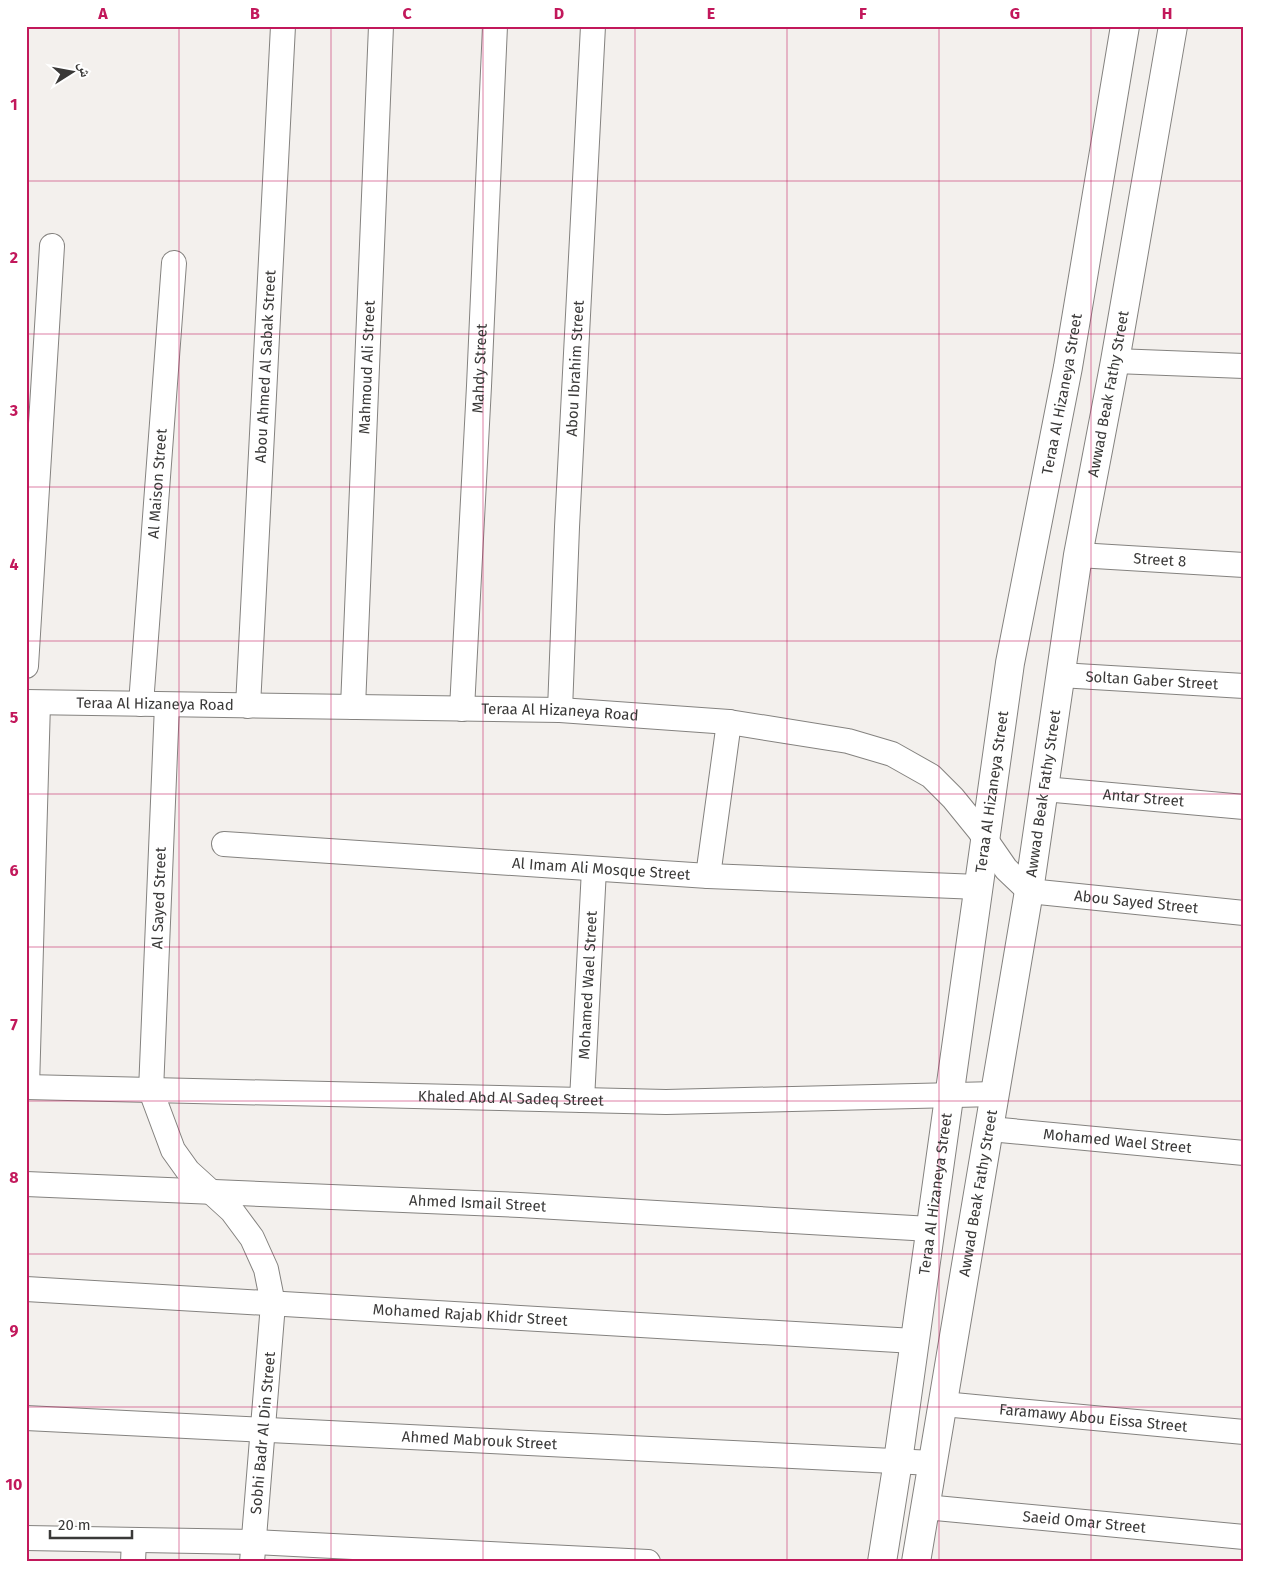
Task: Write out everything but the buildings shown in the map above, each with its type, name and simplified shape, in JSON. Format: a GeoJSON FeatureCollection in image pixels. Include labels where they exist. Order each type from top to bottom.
{"type":"FeatureCollection","features":[{"type":"Feature","properties":{"kind":"street","name":"Abou Ahmed Al Sabak Street"},"geometry":{"type":"LineString","coordinates":[[248,706],[283,26]]}},
{"type":"Feature","properties":{"kind":"street","name":"Mahmoud Ali Street"},"geometry":{"type":"LineString","coordinates":[[353,708],[381,26]]}},
{"type":"Feature","properties":{"kind":"street","name":"Mahdy Street"},"geometry":{"type":"LineString","coordinates":[[462,710],[479,386],[494,26]]}},
{"type":"Feature","properties":{"kind":"street","name":"Abou Ibrahim Street"},"geometry":{"type":"LineString","coordinates":[[560,710],[567,527],[592,26]]}},
{"type":"Feature","properties":{"kind":"street","name":"Teraa Al Hizaneya Street"},"geometry":{"type":"LineString","coordinates":[[882,1562],[898,1461],[986,840],[990,794],[1010,663],[1068,367],[1125,26]]}},
{"type":"Feature","properties":{"kind":"street","name":"Awwad Beak Fathy Street"},"geometry":{"type":"LineString","coordinates":[[916,1562],[1029,892],[1078,555],[1115,361],[1172,26]]}},
{"type":"Feature","properties":{"kind":"street"},"geometry":{"type":"LineString","coordinates":[[26,666],[52,246]]}},
{"type":"Feature","properties":{"kind":"street","name":"Al Maison Street"},"geometry":{"type":"LineString","coordinates":[[141,704],[174,263]]}},
{"type":"Feature","properties":{"kind":"street"},"geometry":{"type":"LineString","coordinates":[[1115,361],[1244,366]]}},
{"type":"Feature","properties":{"kind":"street","name":"Street 8"},"geometry":{"type":"LineString","coordinates":[[1078,555],[1244,565]]}},
{"type":"Feature","properties":{"kind":"street","name":"Soltan Gaber Street"},"geometry":{"type":"LineString","coordinates":[[1060,674],[1244,686]]}},
{"type":"Feature","properties":{"kind":"street","name":"Teraa Al Hizaneya Road"},"geometry":{"type":"LineString","coordinates":[[32,702],[560,710],[729,722],[848,741],[892,754],[931,776],[953,798],[1006,869],[1029,892]]}},
{"type":"Feature","properties":{"kind":"street"},"geometry":{"type":"LineString","coordinates":[[27,1087],[32,702]]}},
{"type":"Feature","properties":{"kind":"street","name":"Al Sayed Street"},"geometry":{"type":"LineString","coordinates":[[151,1091],[167,704]]}},
{"type":"Feature","properties":{"kind":"street"},"geometry":{"type":"LineString","coordinates":[[708,876],[729,722]]}},
{"type":"Feature","properties":{"kind":"street","name":"Antar Street"},"geometry":{"type":"LineString","coordinates":[[1044,789],[1244,806]]}},
{"type":"Feature","properties":{"kind":"street","name":"Al Imam Ali Mosque Street"},"geometry":{"type":"LineString","coordinates":[[224,844],[708,876],[979,887]]}},
{"type":"Feature","properties":{"kind":"street","name":"Mohamed Wael Street"},"geometry":{"type":"LineString","coordinates":[[582,1100],[594,869]]}},
{"type":"Feature","properties":{"kind":"street","name":"Abou Sayed Street"},"geometry":{"type":"LineString","coordinates":[[1029,892],[1244,913]]}},
{"type":"Feature","properties":{"kind":"street","name":"Khaled Abd Al Sadeq Street"},"geometry":{"type":"LineString","coordinates":[[27,1087],[666,1102],[996,1094]]}},
{"type":"Feature","properties":{"kind":"street","name":"Sobhi Badr Al Din Street"},"geometry":{"type":"LineString","coordinates":[[151,1091],[173,1150],[188,1171],[232,1211],[252,1238],[266,1269],[273,1304],[253,1552]]}},
{"type":"Feature","properties":{"kind":"street","name":"Mohamed Wael Street"},"geometry":{"type":"LineString","coordinates":[[990,1128],[1244,1153]]}},
{"type":"Feature","properties":{"kind":"street","name":"Ahmed Ismail Street"},"geometry":{"type":"LineString","coordinates":[[26,1184],[520,1205],[930,1229]]}},
{"type":"Feature","properties":{"kind":"street","name":"Mohamed Rajab Khidr Street"},"geometry":{"type":"LineString","coordinates":[[26,1290],[914,1341]]}},
{"type":"Feature","properties":{"kind":"street","name":"Faramawy Abou Eissa Street"},"geometry":{"type":"LineString","coordinates":[[943,1404],[1244,1432]]}},
{"type":"Feature","properties":{"kind":"street","name":"Ahmed Mabrouk Street"},"geometry":{"type":"LineString","coordinates":[[26,1418],[932,1463]]}},
{"type":"Feature","properties":{"kind":"street","name":"Saeid Omar Street"},"geometry":{"type":"LineString","coordinates":[[925,1507],[1244,1537]]}},
{"type":"Feature","properties":{"kind":"street"},"geometry":{"type":"LineString","coordinates":[[26,1538],[134,1551],[253,1552],[648,1562]]}}]}
